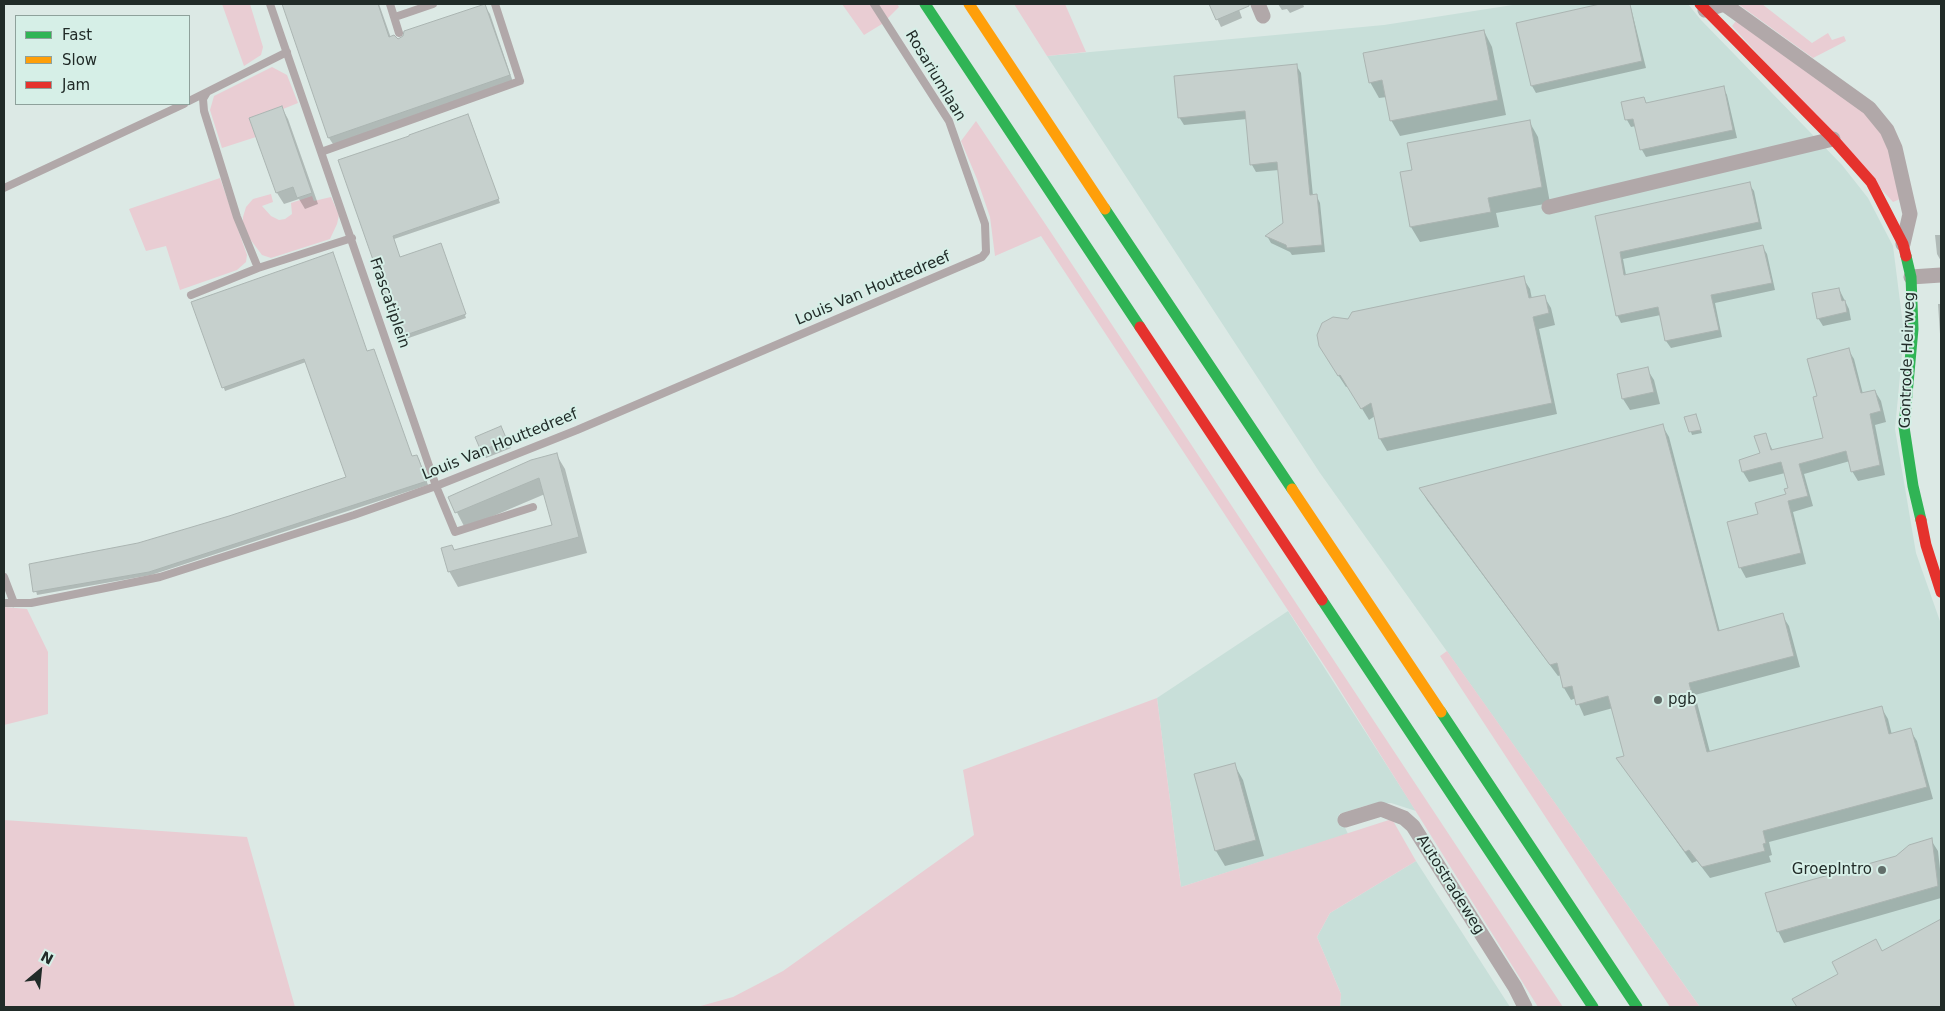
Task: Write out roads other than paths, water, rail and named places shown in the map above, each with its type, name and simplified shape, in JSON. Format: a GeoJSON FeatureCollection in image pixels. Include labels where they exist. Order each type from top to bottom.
{"type":"FeatureCollection","features":[{"type":"Feature","properties":{"kind":"main road"},"geometry":{"type":"LineString","coordinates":[[925,4],[1593,1007]]}},
{"type":"Feature","properties":{"kind":"main road"},"geometry":{"type":"LineString","coordinates":[[969,4],[1637,1007]]}},
{"type":"Feature","properties":{"kind":"main road","name":"Gontrode Heirweg"},"geometry":{"type":"LineString","coordinates":[[1703,7],[1833,140],[1870,182],[1903,244],[1911,277],[1913,329],[1904,427],[1913,486],[1926,545],[1941,592]]}},
{"type":"Feature","properties":{"kind":"street","name":"Gontrode Heirweg"},"geometry":{"type":"LineString","coordinates":[[1703,7],[1724,4],[1869,108],[1887,130],[1895,148],[1910,214],[1903,244]]}},
{"type":"Feature","properties":{"kind":"street"},"geometry":{"type":"LineString","coordinates":[[1549,206],[1833,140]]}},
{"type":"Feature","properties":{"kind":"street"},"geometry":{"type":"LineString","coordinates":[[1911,277],[1941,275]]}},
{"type":"Feature","properties":{"kind":"street","name":"Autostradeweg"},"geometry":{"type":"LineString","coordinates":[[1345,820],[1381,809],[1404,818],[1413,826],[1515,987],[1525,1007]]}},
{"type":"Feature","properties":{"kind":"lane","name":"Frascatiplein"},"geometry":{"type":"LineString","coordinates":[[270,4],[436,486],[455,532],[533,507]]}},
{"type":"Feature","properties":{"kind":"lane"},"geometry":{"type":"LineString","coordinates":[[390,4],[400,33]]}},
{"type":"Feature","properties":{"kind":"lane"},"geometry":{"type":"LineString","coordinates":[[394,18],[433,4]]}},
{"type":"Feature","properties":{"kind":"lane"},"geometry":{"type":"LineString","coordinates":[[321,152],[520,81],[495,4]]}},
{"type":"Feature","properties":{"kind":"lane","name":"Rosariumlaan"},"geometry":{"type":"LineString","coordinates":[[874,4],[948,121],[985,224],[986,252]]}},
{"type":"Feature","properties":{"kind":"lane"},"geometry":{"type":"LineString","coordinates":[[190,101],[286,52]]}},
{"type":"Feature","properties":{"kind":"lane"},"geometry":{"type":"LineString","coordinates":[[206,94],[203,99],[204,111],[237,217],[258,268]]}},
{"type":"Feature","properties":{"kind":"lane"},"geometry":{"type":"LineString","coordinates":[[4,188],[182,105]]}},
{"type":"Feature","properties":{"kind":"lane"},"geometry":{"type":"LineString","coordinates":[[191,295],[258,268],[352,238]]}},
{"type":"Feature","properties":{"kind":"lane","name":"Louis Van Houttedreef"},"geometry":{"type":"LineString","coordinates":[[4,603],[31,603],[160,577],[354,515],[436,486],[577,430],[920,284],[982,257],[986,252]]}},
{"type":"Feature","properties":{"kind":"lane"},"geometry":{"type":"LineString","coordinates":[[4,577],[14,603]]}},
{"type":"Feature","properties":{"kind":"place","name":"pgb"},"geometry":{"type":"Point","coordinates":[1658,700]}},
{"type":"Feature","properties":{"kind":"place","name":"GroepIntro"},"geometry":{"type":"Point","coordinates":[1882,870]}}]}
